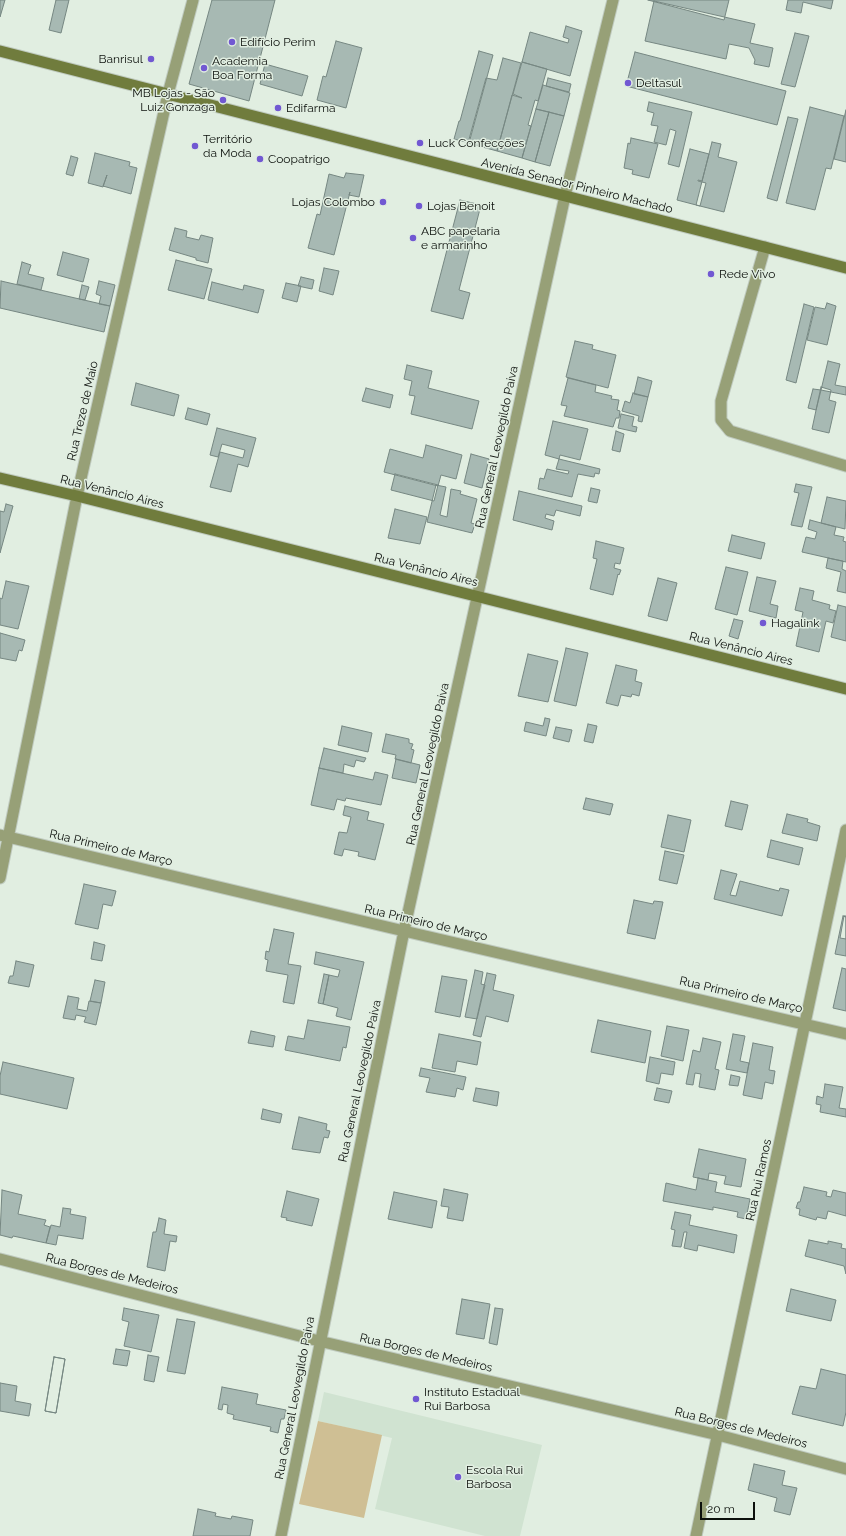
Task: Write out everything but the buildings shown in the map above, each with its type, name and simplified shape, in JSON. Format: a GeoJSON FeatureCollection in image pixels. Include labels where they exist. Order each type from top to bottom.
{"type":"FeatureCollection","features":[{"type":"Feature","properties":{"kind":"main road","name":"Avenida Senador Pinheiro Machado"},"geometry":{"type":"LineString","coordinates":[[0,51],[846,268]]}},
{"type":"Feature","properties":{"kind":"main road","name":"Rua Venâncio Aires"},"geometry":{"type":"LineString","coordinates":[[0,478],[846,689]]}},
{"type":"Feature","properties":{"kind":"street","name":"Rua Treze de Maio"},"geometry":{"type":"LineString","coordinates":[[0,878],[5,836],[77,496],[168,94],[193,0]]}},
{"type":"Feature","properties":{"kind":"street","name":"Rua General Leovegildo Paiva"},"geometry":{"type":"LineString","coordinates":[[281,1536],[404,931],[565,196],[613,0]]}},
{"type":"Feature","properties":{"kind":"street"},"geometry":{"type":"LineString","coordinates":[[765,247],[721,401],[721,420],[730,431],[846,466]]}},
{"type":"Feature","properties":{"kind":"street","name":"Rua Rui Ramos"},"geometry":{"type":"LineString","coordinates":[[696,1536],[846,830]]}},
{"type":"Feature","properties":{"kind":"street","name":"Rua Primeiro de Março"},"geometry":{"type":"LineString","coordinates":[[5,836],[404,931],[805,1023],[846,1034]]}},
{"type":"Feature","properties":{"kind":"street","name":"Rua Borges de Medeiros"},"geometry":{"type":"LineString","coordinates":[[0,1260],[320,1341],[718,1435],[846,1469]]}},
{"type":"Feature","properties":{"kind":"shaded area","name":"Escola Rui Barbosa"},"geometry":{"type":"Polygon","coordinates":[[[324,1392],[542,1445],[520,1536],[485,1536],[375,1509],[392,1438],[318,1421],[324,1392]]]}},
{"type":"Feature","properties":{"kind":"shaded area"},"geometry":{"type":"Polygon","coordinates":[[[318,1421],[382,1435],[364,1518],[299,1504],[318,1421]]]}},
{"type":"Feature","properties":{"kind":"place","name":"Edifício Perim"},"geometry":{"type":"Point","coordinates":[232,42]}},
{"type":"Feature","properties":{"kind":"place","name":"Banrisul"},"geometry":{"type":"Point","coordinates":[151,59]}},
{"type":"Feature","properties":{"kind":"place","name":"Academia Boa Forma"},"geometry":{"type":"Point","coordinates":[204,68]}},
{"type":"Feature","properties":{"kind":"place","name":"Deltasul"},"geometry":{"type":"Point","coordinates":[628,83]}},
{"type":"Feature","properties":{"kind":"place","name":"MB Lojas - São Luiz Gonzaga"},"geometry":{"type":"Point","coordinates":[223,100]}},
{"type":"Feature","properties":{"kind":"place","name":"Edifarma"},"geometry":{"type":"Point","coordinates":[278,108]}},
{"type":"Feature","properties":{"kind":"place","name":"Luck Confecções"},"geometry":{"type":"Point","coordinates":[420,143]}},
{"type":"Feature","properties":{"kind":"place","name":"Território da Moda"},"geometry":{"type":"Point","coordinates":[195,146]}},
{"type":"Feature","properties":{"kind":"place","name":"Coopatrigo"},"geometry":{"type":"Point","coordinates":[260,159]}},
{"type":"Feature","properties":{"kind":"place","name":"Lojas Colombo"},"geometry":{"type":"Point","coordinates":[383,202]}},
{"type":"Feature","properties":{"kind":"place","name":"Lojas Benoit"},"geometry":{"type":"Point","coordinates":[419,206]}},
{"type":"Feature","properties":{"kind":"place","name":"ABC papelaria e armarinho"},"geometry":{"type":"Point","coordinates":[413,238]}},
{"type":"Feature","properties":{"kind":"place","name":"Rede Vivo"},"geometry":{"type":"Point","coordinates":[711,274]}},
{"type":"Feature","properties":{"kind":"place","name":"Hagalink"},"geometry":{"type":"Point","coordinates":[763,623]}},
{"type":"Feature","properties":{"kind":"place","name":"Instituto Estadual Rui Barbosa"},"geometry":{"type":"Point","coordinates":[416,1399]}},
{"type":"Feature","properties":{"kind":"place","name":"Escola Rui Barbosa"},"geometry":{"type":"Point","coordinates":[458,1477]}}]}
